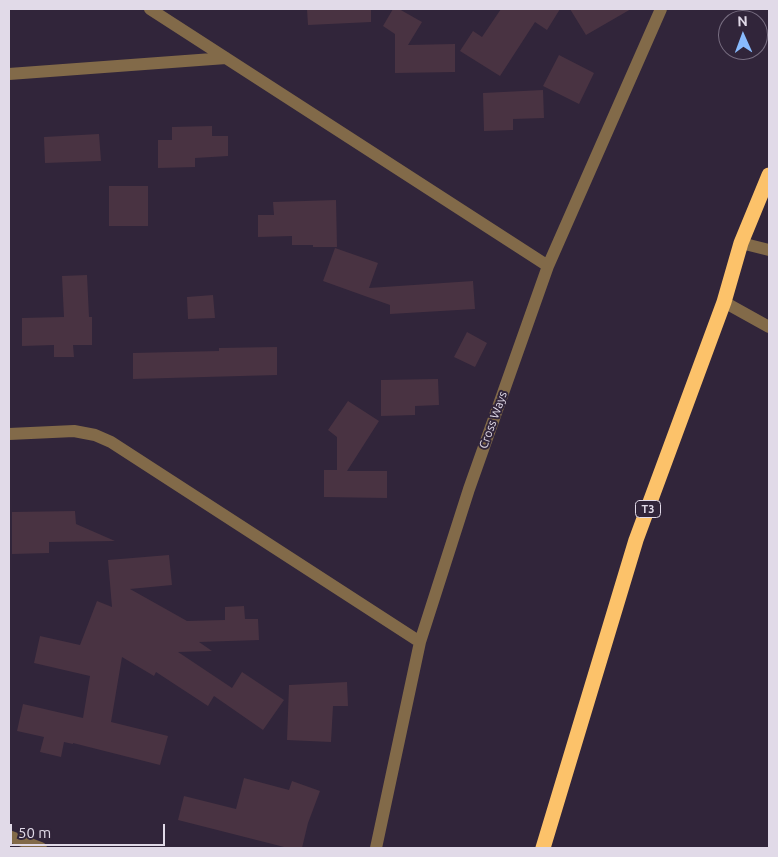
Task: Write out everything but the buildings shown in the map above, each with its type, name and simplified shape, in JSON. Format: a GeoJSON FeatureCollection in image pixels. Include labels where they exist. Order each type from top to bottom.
{"type":"FeatureCollection","features":[{"type":"Feature","properties":{"kind":"highway","name":"T3"},"geometry":{"type":"LineString","coordinates":[[543,848],[636,540],[724,302],[741,243],[769,175]]}},
{"type":"Feature","properties":{"kind":"street"},"geometry":{"type":"LineString","coordinates":[[150,9],[548,266]]}},
{"type":"Feature","properties":{"kind":"street","name":"Cross Ways"},"geometry":{"type":"LineString","coordinates":[[376,848],[420,642],[469,489],[548,266],[661,9]]}},
{"type":"Feature","properties":{"kind":"street"},"geometry":{"type":"LineString","coordinates":[[9,74],[226,58]]}},
{"type":"Feature","properties":{"kind":"street"},"geometry":{"type":"LineString","coordinates":[[741,243],[769,250]]}},
{"type":"Feature","properties":{"kind":"street"},"geometry":{"type":"LineString","coordinates":[[724,302],[769,327]]}},
{"type":"Feature","properties":{"kind":"street"},"geometry":{"type":"LineString","coordinates":[[9,434],[74,431],[95,434],[111,442],[420,642]]}},
{"type":"Feature","properties":{"kind":"street"},"geometry":{"type":"LineString","coordinates":[[9,836],[41,848]]}}]}
